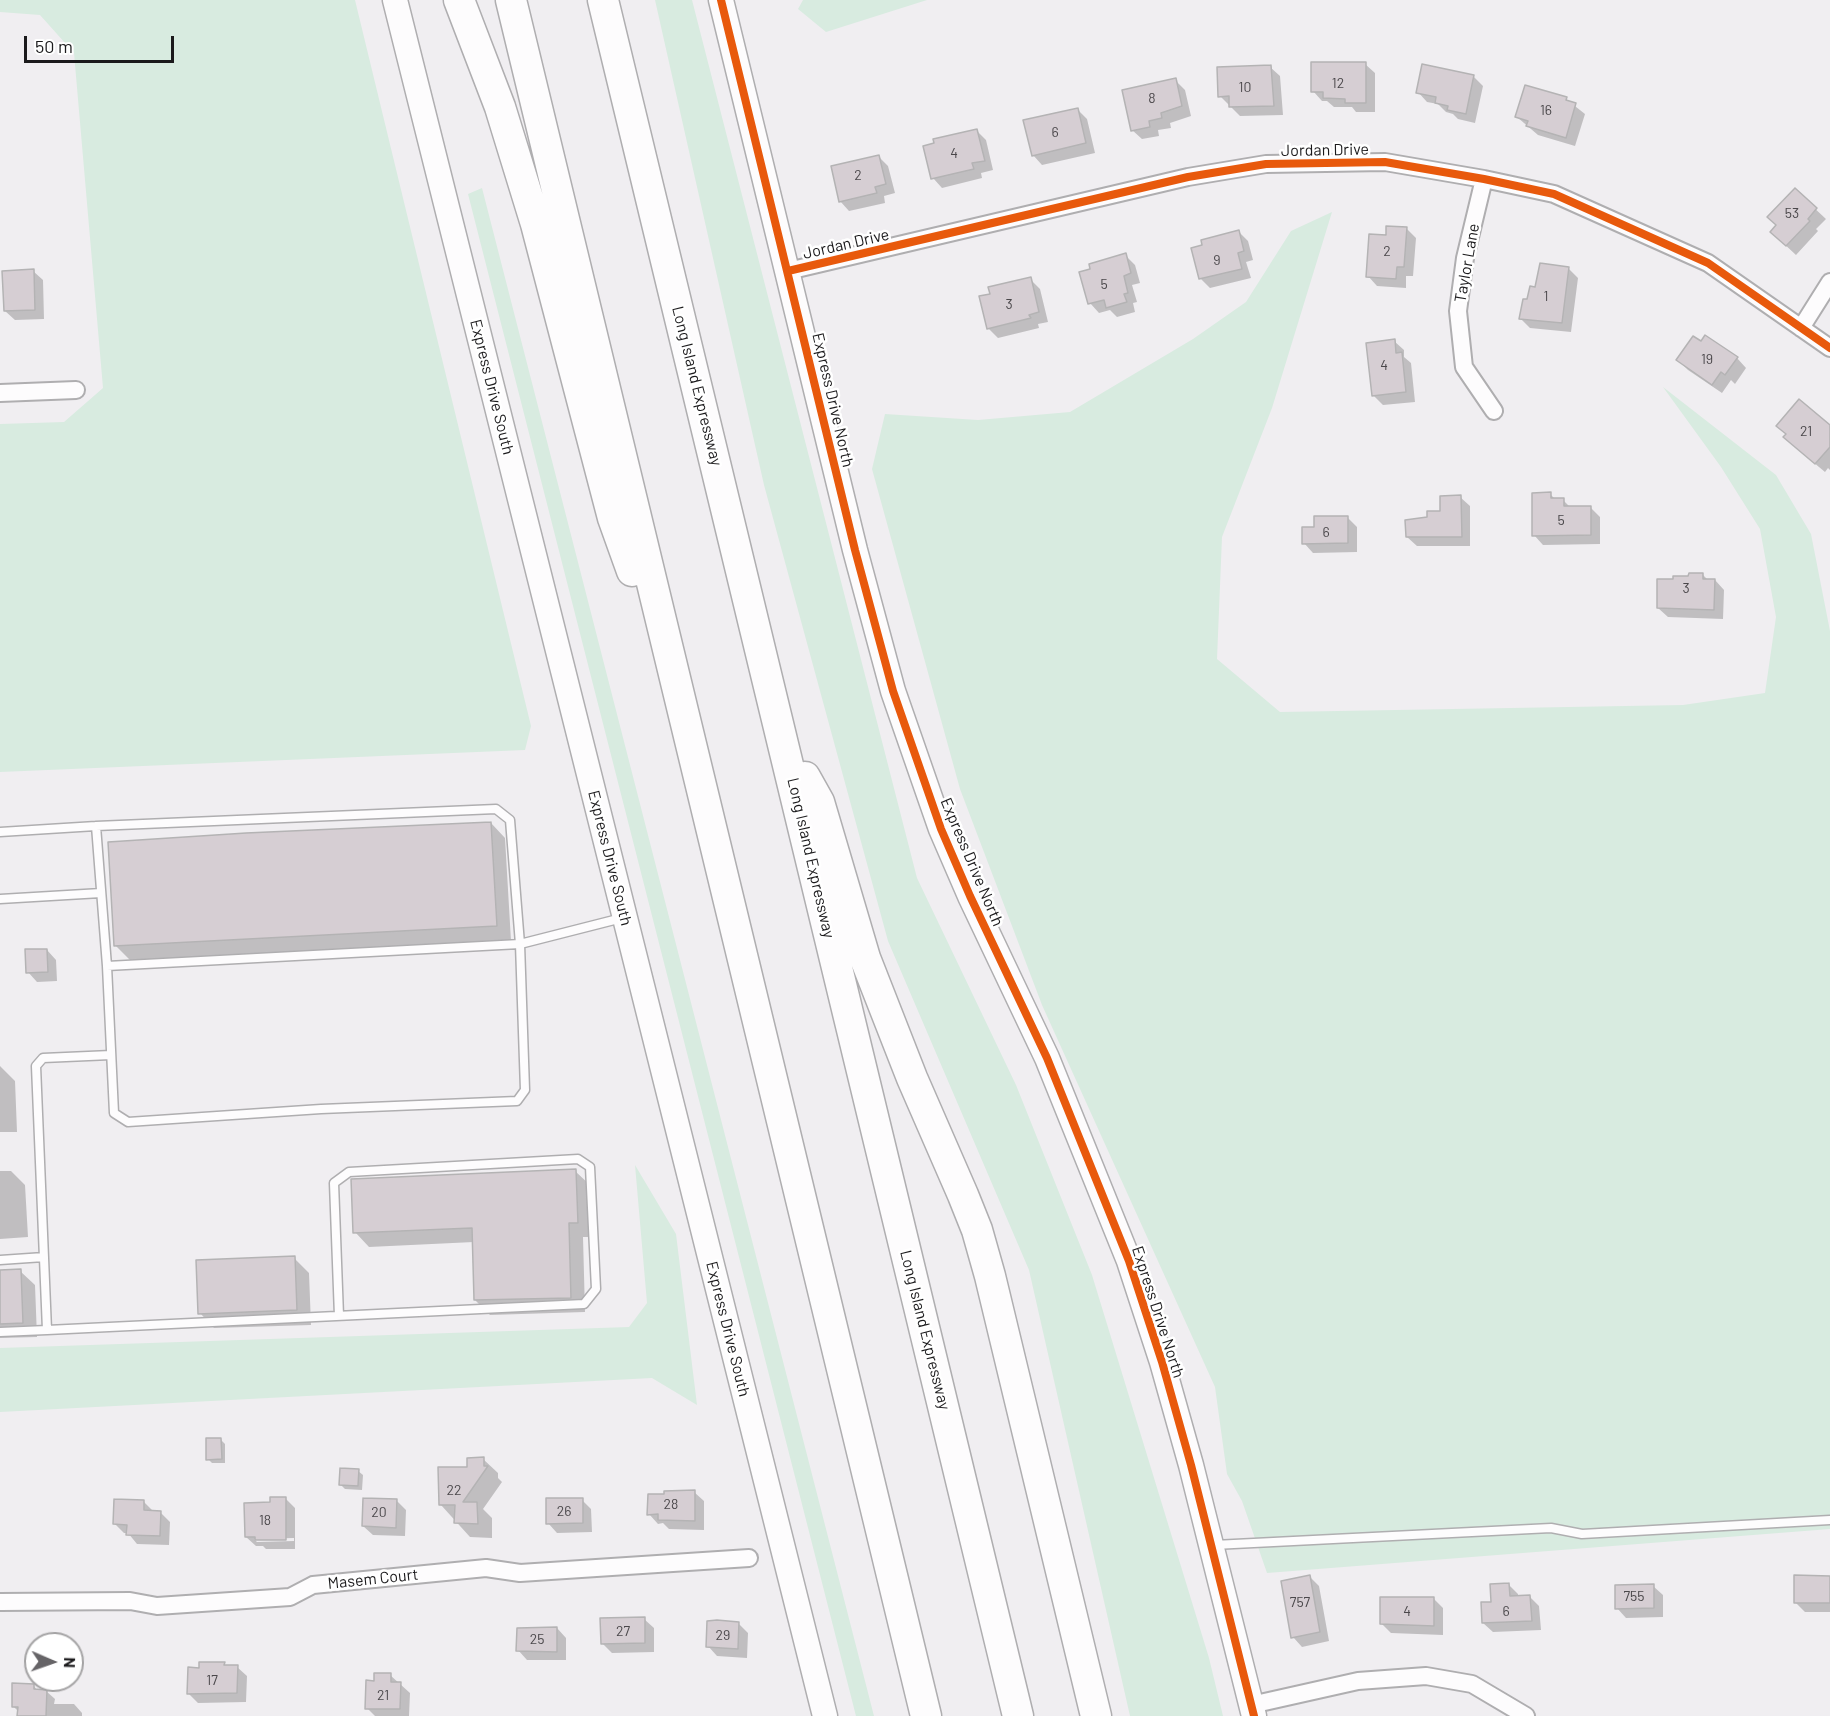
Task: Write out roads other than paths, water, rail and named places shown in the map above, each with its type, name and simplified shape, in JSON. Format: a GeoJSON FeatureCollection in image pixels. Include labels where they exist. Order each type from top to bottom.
{"type":"FeatureCollection","features":[{"type":"Feature","properties":{"kind":"highway"},"geometry":{"type":"LineString","coordinates":[[459,0],[500,107],[536,224],[614,518],[685,718]]}},
{"type":"Feature","properties":{"kind":"highway"},"geometry":{"type":"LineString","coordinates":[[511,0],[926,1716]]}},
{"type":"Feature","properties":{"kind":"highway","name":"Long Island Expressway"},"geometry":{"type":"LineString","coordinates":[[603,0],[1018,1716]]}},
{"type":"Feature","properties":{"kind":"highway"},"geometry":{"type":"LineString","coordinates":[[782,735],[819,802],[865,958],[912,1078],[977,1230],[1096,1716]]}},
{"type":"Feature","properties":{"kind":"main road","name":"Express Drive South"},"geometry":{"type":"LineString","coordinates":[[395,0],[825,1716]]}},
{"type":"Feature","properties":{"kind":"main road","name":"Express Drive North"},"geometry":{"type":"LineString","coordinates":[[721,0],[855,550],[893,691],[941,829],[970,896],[1047,1058],[1129,1261],[1162,1362],[1191,1465],[1252,1710]]}},
{"type":"Feature","properties":{"kind":"street","name":"Jordan Drive"},"geometry":{"type":"LineString","coordinates":[[788,271],[1188,177],[1266,164],[1385,162],[1554,194],[1708,263],[1830,348]]}},
{"type":"Feature","properties":{"kind":"street","name":"Taylor Lane"},"geometry":{"type":"LineString","coordinates":[[1484,179],[1465,258],[1458,311],[1464,367],[1494,411]]}},
{"type":"Feature","properties":{"kind":"street"},"geometry":{"type":"LineString","coordinates":[[1800,328],[1830,282]]}},
{"type":"Feature","properties":{"kind":"street"},"geometry":{"type":"LineString","coordinates":[[0,393],[76,390]]}},
{"type":"Feature","properties":{"kind":"street","name":"Masem Court"},"geometry":{"type":"LineString","coordinates":[[0,1602],[130,1601],[157,1606],[290,1597],[313,1585],[486,1568],[520,1573],[749,1558]]}},
{"type":"Feature","properties":{"kind":"street"},"geometry":{"type":"LineString","coordinates":[[1252,1710],[1358,1681],[1426,1676],[1472,1684],[1526,1716]]}},
{"type":"Feature","properties":{"kind":"lane"},"geometry":{"type":"LineString","coordinates":[[0,832],[96,826],[496,808],[510,820],[520,944],[525,1090],[517,1101],[321,1109],[128,1122],[114,1113],[107,966],[96,826]]}},
{"type":"Feature","properties":{"kind":"lane"},"geometry":{"type":"LineString","coordinates":[[0,899],[101,893]]}},
{"type":"Feature","properties":{"kind":"lane"},"geometry":{"type":"LineString","coordinates":[[107,966],[520,944],[625,917]]}},
{"type":"Feature","properties":{"kind":"lane"},"geometry":{"type":"LineString","coordinates":[[47,1330],[36,1066],[43,1059],[111,1055]]}},
{"type":"Feature","properties":{"kind":"lane"},"geometry":{"type":"LineString","coordinates":[[0,1332],[339,1316],[584,1304],[596,1289],[590,1167],[578,1159],[349,1172],[334,1183],[339,1316]]}},
{"type":"Feature","properties":{"kind":"lane"},"geometry":{"type":"LineString","coordinates":[[0,1260],[44,1257]]}},
{"type":"Feature","properties":{"kind":"lane"},"geometry":{"type":"LineString","coordinates":[[1211,1545],[1551,1528],[1582,1534],[1830,1520]]}}]}
